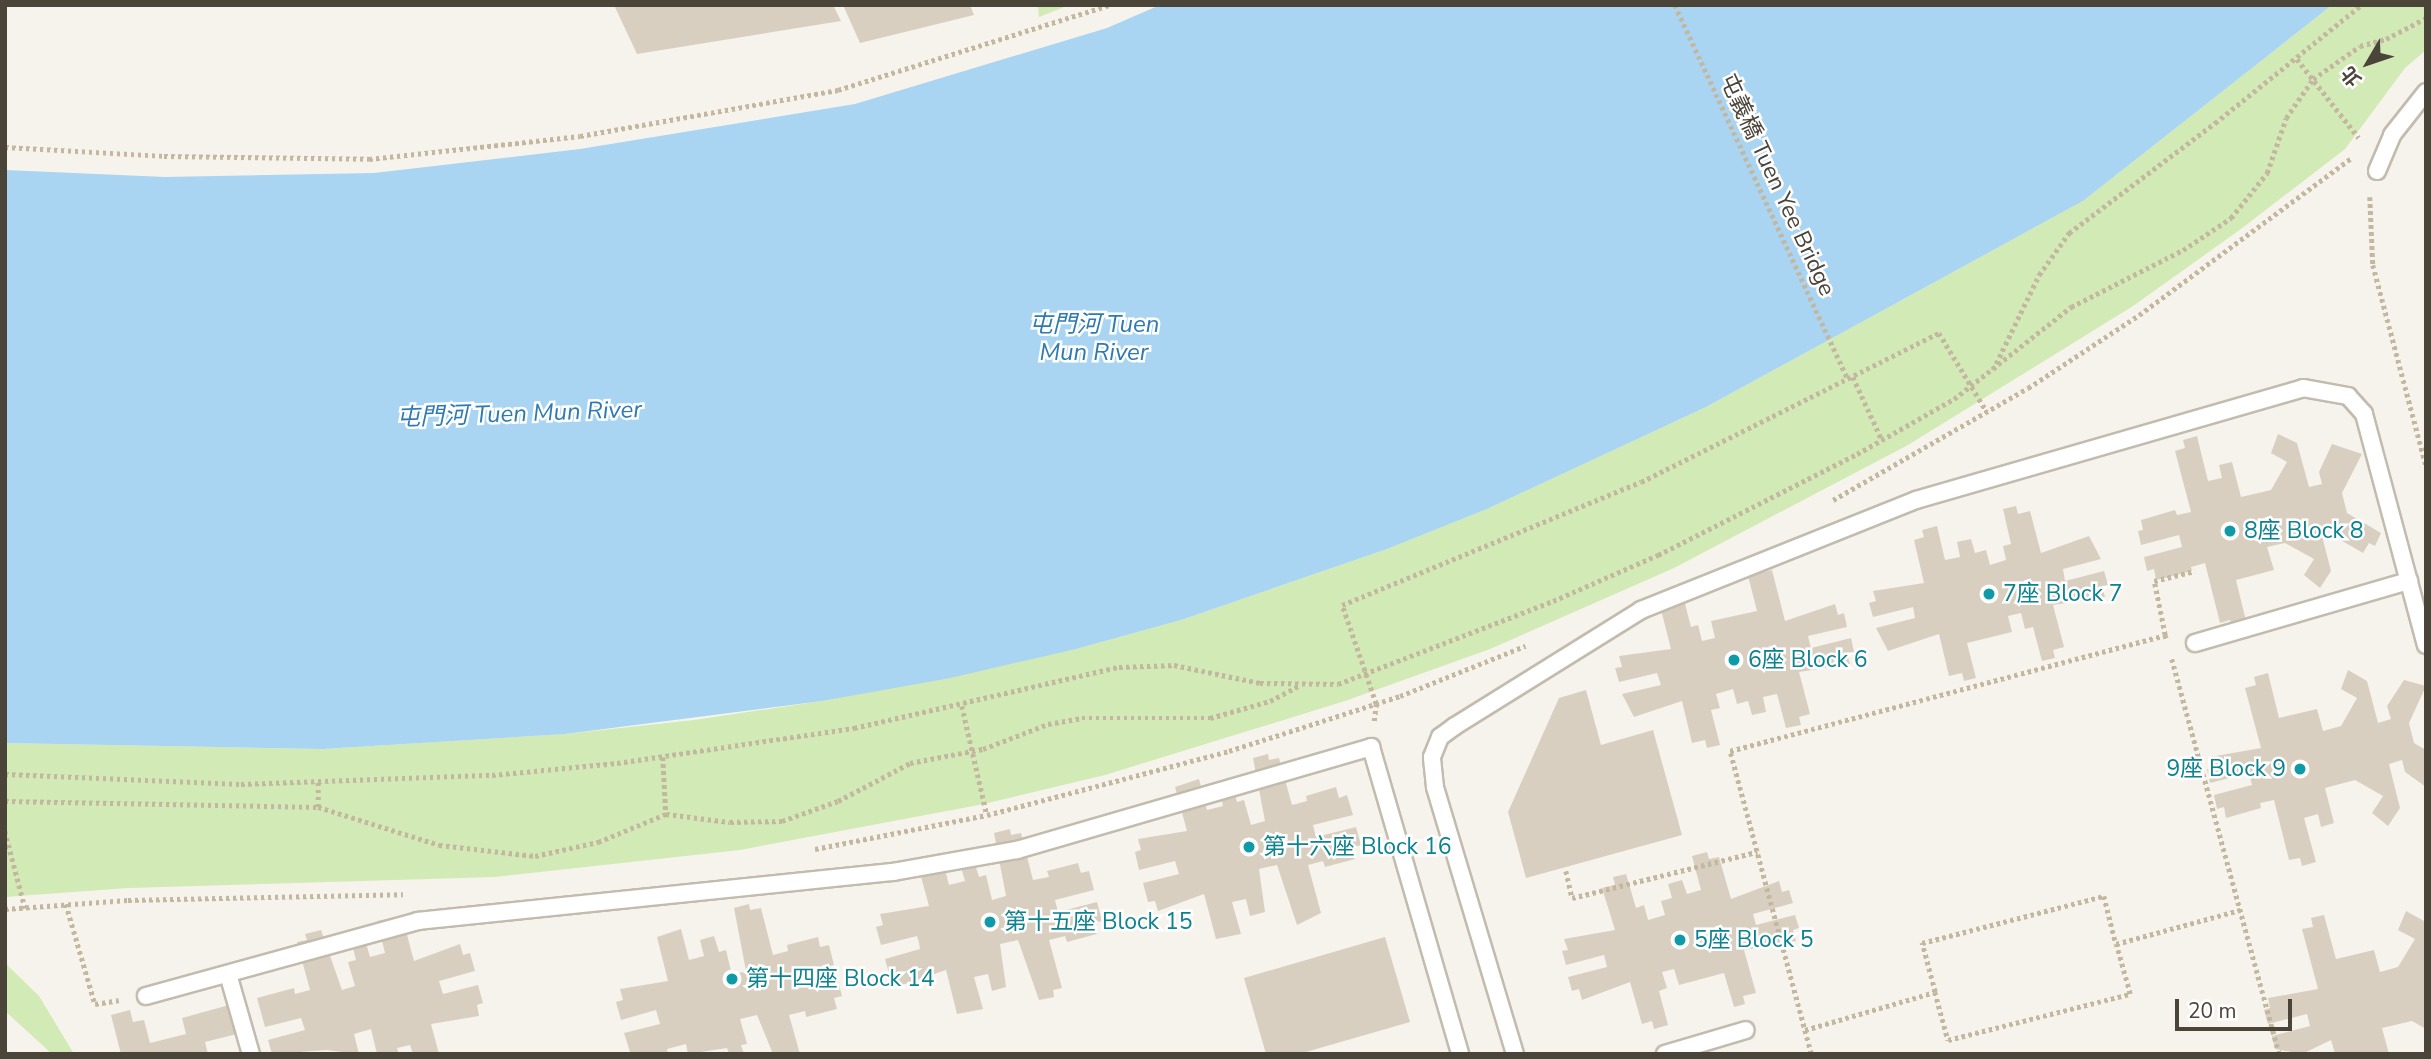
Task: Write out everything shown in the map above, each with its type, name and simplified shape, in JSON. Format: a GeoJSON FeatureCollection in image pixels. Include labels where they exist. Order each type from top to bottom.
{"type":"FeatureCollection","features":[{"type":"Feature","properties":{"kind":"lane"},"geometry":{"type":"LineString","coordinates":[[2377,171],[2392,135],[2426,92]]}},
{"type":"Feature","properties":{"kind":"lane"},"geometry":{"type":"LineString","coordinates":[[1515,1054],[1435,787],[1432,757],[1440,737],[1455,726],[1642,610],[1916,500],[2304,388],[2348,396],[2364,414],[2426,645]]}},
{"type":"Feature","properties":{"kind":"lane"},"geometry":{"type":"LineString","coordinates":[[2195,643],[2409,581]]}},
{"type":"Feature","properties":{"kind":"lane"},"geometry":{"type":"LineString","coordinates":[[146,996],[418,921],[966,861],[1079,834],[1371,747],[1460,1054]]}},
{"type":"Feature","properties":{"kind":"lane"},"geometry":{"type":"LineString","coordinates":[[228,974],[251,1054]]}},
{"type":"Feature","properties":{"kind":"lane"},"geometry":{"type":"LineString","coordinates":[[1665,1054],[1746,1030]]}},
{"type":"Feature","properties":{"kind":"path"},"geometry":{"type":"LineString","coordinates":[[5,147],[164,156],[369,159],[580,136],[838,90],[1110,5]]}},
{"type":"Feature","properties":{"kind":"path","name":"屯義橋 Tuen Yee Bridge"},"geometry":{"type":"LineString","coordinates":[[1675,5],[1882,440]]}},
{"type":"Feature","properties":{"kind":"path"},"geometry":{"type":"LineString","coordinates":[[1991,374],[2039,275],[2068,233],[2297,59],[2361,5]]}},
{"type":"Feature","properties":{"kind":"path"},"geometry":{"type":"LineString","coordinates":[[5,774],[116,781],[318,782],[492,775],[663,757],[961,706],[1089,671],[1130,666],[1174,666],[1260,683],[1338,684],[1553,601],[1658,555],[1882,440],[1971,388],[2071,307],[2183,250],[2231,218],[2267,173],[2286,118],[2313,79],[2360,46],[2386,39],[2426,18]]}},
{"type":"Feature","properties":{"kind":"path"},"geometry":{"type":"LineString","coordinates":[[2297,59],[2362,146],[2377,171],[2368,232],[2372,265],[2426,466]]}},
{"type":"Feature","properties":{"kind":"path"},"geometry":{"type":"LineString","coordinates":[[1821,507],[1987,412],[2150,307],[2247,238],[2362,146],[2370,136]]}},
{"type":"Feature","properties":{"kind":"path"},"geometry":{"type":"LineString","coordinates":[[1371,747],[1376,704],[1342,605],[1641,482],[1851,379],[1939,332],[1987,412]]}},
{"type":"Feature","properties":{"kind":"path"},"geometry":{"type":"LineString","coordinates":[[2195,571],[2154,581],[2165,635],[2279,1054]]}},
{"type":"Feature","properties":{"kind":"path"},"geometry":{"type":"LineString","coordinates":[[1811,1054],[1730,751],[2165,635]]}},
{"type":"Feature","properties":{"kind":"path"},"geometry":{"type":"LineString","coordinates":[[809,850],[986,815],[1230,751],[1376,704],[1529,645]]}},
{"type":"Feature","properties":{"kind":"path"},"geometry":{"type":"LineString","coordinates":[[5,801],[317,807],[439,845],[507,856],[567,851],[666,814],[757,823],[782,821],[838,801],[910,763],[972,752],[1048,724],[1082,718],[1210,718],[1270,701],[1299,685]]}},
{"type":"Feature","properties":{"kind":"path"},"geometry":{"type":"LineString","coordinates":[[961,706],[986,815]]}},
{"type":"Feature","properties":{"kind":"path"},"geometry":{"type":"LineString","coordinates":[[663,757],[666,814]]}},
{"type":"Feature","properties":{"kind":"path"},"geometry":{"type":"LineString","coordinates":[[317,807],[318,782]]}},
{"type":"Feature","properties":{"kind":"path"},"geometry":{"type":"LineString","coordinates":[[5,831],[25,908]]}},
{"type":"Feature","properties":{"kind":"path"},"geometry":{"type":"LineString","coordinates":[[1566,871],[1573,898],[1757,852]]}},
{"type":"Feature","properties":{"kind":"path"},"geometry":{"type":"LineString","coordinates":[[5,909],[66,904],[414,893]]}},
{"type":"Feature","properties":{"kind":"path"},"geometry":{"type":"LineString","coordinates":[[2104,896],[2116,944],[2130,994],[1948,1040],[1922,943],[2104,896]]}},
{"type":"Feature","properties":{"kind":"path"},"geometry":{"type":"LineString","coordinates":[[66,904],[94,1004],[146,996]]}},
{"type":"Feature","properties":{"kind":"path"},"geometry":{"type":"LineString","coordinates":[[2116,944],[2240,911]]}},
{"type":"Feature","properties":{"kind":"path"},"geometry":{"type":"LineString","coordinates":[[1805,1030],[1935,992]]}},
{"type":"Feature","properties":{"kind":"green space"},"geometry":{"type":"Polygon","coordinates":[[[1038,5],[1069,5],[1039,17],[1038,5]]]}},
{"type":"Feature","properties":{"kind":"green space"},"geometry":{"type":"Polygon","coordinates":[[[2332,5],[2426,5],[2426,50],[2405,68],[2345,149],[2241,229],[2133,306],[1908,445],[1674,568],[1490,649],[1345,701],[1105,775],[984,804],[740,850],[495,877],[128,888],[5,897],[5,743],[323,749],[565,734],[694,720],[822,701],[1076,649],[1181,620],[1387,549],[1487,509],[1706,407],[2083,201],[2332,5]]]}},
{"type":"Feature","properties":{"kind":"green space"},"geometry":{"type":"Polygon","coordinates":[[[5,963],[39,996],[74,1054],[52,1054],[5,1011],[5,963]]]}},
{"type":"Feature","properties":{"kind":"water","name":"屯門河 Tuen Mun River"},"geometry":{"type":"Polygon","coordinates":[[[1160,5],[2332,5],[2083,201],[1706,407],[1487,509],[1387,549],[1181,620],[1076,649],[950,678],[822,701],[565,734],[323,749],[5,743],[5,170],[165,177],[374,173],[580,149],[855,104],[1107,28],[1160,5]]]}},
{"type":"Feature","properties":{"kind":"building"},"geometry":{"type":"Polygon","coordinates":[[[614,5],[833,5],[841,21],[637,54],[614,5]]]}},
{"type":"Feature","properties":{"kind":"building"},"geometry":{"type":"Polygon","coordinates":[[[843,5],[970,5],[974,15],[860,43],[843,5]]]}},
{"type":"Feature","properties":{"kind":"building","name":"8座 Block 8"},"geometry":{"type":"Polygon","coordinates":[[[2278,434],[2297,443],[2309,487],[2322,484],[2319,472],[2332,444],[2362,454],[2342,493],[2347,513],[2381,533],[2375,546],[2369,543],[2363,553],[2337,538],[2333,525],[2320,528],[2331,571],[2320,588],[2304,575],[2314,559],[2285,543],[2267,547],[2274,570],[2236,580],[2247,625],[2233,628],[2230,620],[2220,623],[2205,563],[2191,567],[2192,571],[2156,580],[2154,569],[2147,571],[2144,557],[2182,547],[2179,535],[2141,545],[2138,531],[2143,530],[2141,520],[2175,510],[2177,515],[2191,512],[2175,451],[2185,448],[2183,440],[2197,436],[2208,481],[2222,478],[2219,465],[2232,462],[2241,497],[2271,490],[2287,462],[2271,453],[2278,434]]]}},
{"type":"Feature","properties":{"kind":"building","name":"7座 Block 7"},"geometry":{"type":"Polygon","coordinates":[[[2016,506],[2018,514],[2030,511],[2041,553],[2089,536],[2101,559],[2063,569],[2065,581],[2104,571],[2108,585],[2102,586],[2105,597],[2053,605],[2064,647],[2053,650],[2055,658],[2042,661],[2033,627],[2025,629],[2021,613],[2008,616],[2012,632],[1967,643],[1976,678],[1964,681],[1962,673],[1949,676],[1939,634],[1888,651],[1876,628],[1915,618],[1913,607],[1873,617],[1869,603],[1876,601],[1873,591],[1924,583],[1914,540],[1924,537],[1922,530],[1937,526],[1945,560],[1960,557],[1957,542],[1971,539],[1975,553],[1986,550],[1990,565],[2006,560],[2003,546],[2011,544],[2003,509],[2016,506]]]}},
{"type":"Feature","properties":{"kind":"building","name":"6座 Block 6"},"geometry":{"type":"Polygon","coordinates":[[[1772,570],[1785,621],[1835,604],[1838,615],[1844,613],[1847,627],[1808,636],[1811,648],[1851,638],[1854,652],[1847,654],[1850,664],[1799,672],[1810,714],[1799,717],[1801,725],[1786,728],[1777,694],[1763,697],[1766,712],[1752,715],[1748,701],[1737,704],[1733,689],[1716,694],[1720,708],[1711,710],[1720,745],[1707,748],[1705,740],[1692,743],[1682,701],[1634,717],[1622,694],[1661,685],[1657,673],[1619,682],[1615,668],[1622,667],[1619,656],[1671,649],[1658,598],[1682,592],[1691,627],[1698,625],[1702,641],[1715,638],[1711,621],[1757,611],[1748,576],[1772,570]]]}},
{"type":"Feature","properties":{"kind":"building","name":"9座 Block 9"},"geometry":{"type":"Polygon","coordinates":[[[2348,670],[2367,681],[2378,723],[2391,719],[2387,706],[2404,680],[2426,686],[2409,723],[2414,743],[2426,750],[2426,787],[2405,772],[2402,760],[2389,764],[2400,808],[2388,826],[2372,813],[2383,796],[2355,780],[2325,788],[2334,823],[2321,827],[2318,814],[2304,818],[2316,862],[2302,866],[2300,858],[2289,860],[2274,800],[2260,803],[2261,808],[2226,818],[2224,807],[2217,809],[2214,795],[2252,785],[2249,773],[2210,783],[2207,769],[2213,768],[2210,757],[2261,748],[2245,688],[2256,685],[2254,677],[2268,673],[2279,718],[2317,709],[2323,731],[2341,726],[2357,698],[2341,689],[2348,670]]]}},
{"type":"Feature","properties":{"kind":"building"},"geometry":{"type":"Polygon","coordinates":[[[1586,690],[1601,745],[1653,730],[1682,835],[1526,878],[1508,812],[1559,698],[1586,690]]]}},
{"type":"Feature","properties":{"kind":"building","name":"第十六座 Block 16"},"geometry":{"type":"Polygon","coordinates":[[[1268,754],[1269,760],[1279,758],[1292,805],[1307,801],[1306,796],[1336,787],[1339,798],[1347,795],[1353,815],[1313,825],[1316,837],[1356,827],[1361,845],[1352,848],[1355,859],[1325,867],[1323,861],[1308,865],[1321,913],[1297,925],[1277,865],[1259,869],[1265,912],[1250,916],[1246,899],[1232,902],[1241,934],[1216,939],[1204,894],[1158,911],[1155,901],[1148,902],[1143,883],[1179,874],[1175,861],[1139,870],[1135,852],[1141,850],[1138,839],[1187,831],[1175,787],[1199,779],[1207,810],[1223,806],[1219,789],[1233,786],[1237,802],[1244,800],[1251,825],[1265,821],[1253,758],[1268,754]]]}},
{"type":"Feature","properties":{"kind":"building","name":"第十五座 Block 15"},"geometry":{"type":"Polygon","coordinates":[[[1010,829],[1011,835],[1021,833],[1033,880],[1049,877],[1047,871],[1078,863],[1081,873],[1089,871],[1094,890],[1055,900],[1058,912],[1097,902],[1102,921],[1094,923],[1097,934],[1067,942],[1065,936],[1049,940],[1062,988],[1053,990],[1054,997],[1039,1000],[1018,940],[1000,944],[1006,987],[992,991],[988,974],[974,977],[983,1009],[957,1014],[946,970],[899,986],[897,976],[890,977],[885,959],[920,949],[917,936],[881,945],[876,927],[883,925],[880,914],[929,906],[917,862],[941,854],[949,885],[965,881],[960,864],[974,861],[979,877],[986,875],[992,900],[1006,896],[994,833],[1010,829]]]}},
{"type":"Feature","properties":{"kind":"building","name":"5座 Block 5"},"geometry":{"type":"Polygon","coordinates":[[[1707,852],[1709,859],[1719,857],[1731,899],[1779,881],[1782,892],[1789,890],[1793,903],[1753,914],[1756,925],[1795,915],[1799,928],[1793,930],[1796,941],[1744,950],[1756,993],[1743,996],[1745,1004],[1734,1007],[1724,973],[1679,985],[1674,969],[1662,972],[1667,988],[1659,991],[1668,1025],[1654,1029],[1652,1021],[1642,1024],[1630,982],[1582,1000],[1579,989],[1572,991],[1568,977],[1607,967],[1604,955],[1566,965],[1562,951],[1568,950],[1564,939],[1615,930],[1602,888],[1615,885],[1613,877],[1626,874],[1636,908],[1644,905],[1648,920],[1665,915],[1661,901],[1672,898],[1668,884],[1682,880],[1687,894],[1701,890],[1692,856],[1707,852]]]}},
{"type":"Feature","properties":{"kind":"building","name":"第十四座 Block 14"},"geometry":{"type":"Polygon","coordinates":[[[749,904],[750,910],[761,908],[773,955],[788,951],[787,945],[818,937],[820,947],[829,945],[834,965],[794,975],[798,987],[837,977],[842,996],[834,998],[837,1009],[806,1017],[805,1011],[789,1015],[800,1054],[773,1054],[757,1015],[740,1019],[747,1044],[741,1045],[744,1054],[729,1054],[727,1048],[688,1054],[686,1044],[667,1049],[668,1054],[630,1052],[624,1033],[660,1024],[656,1010],[621,1020],[616,1002],[623,1000],[620,989],[668,981],[657,937],[681,929],[689,960],[704,956],[700,940],[714,936],[719,952],[726,950],[732,975],[746,971],[734,908],[749,904]]]}},
{"type":"Feature","properties":{"kind":"building"},"geometry":{"type":"Polygon","coordinates":[[[2406,911],[2424,921],[2426,927],[2426,1029],[2412,1021],[2382,1028],[2389,1054],[2335,1054],[2331,1040],[2302,1054],[2275,1049],[2272,1036],[2310,1026],[2307,1014],[2268,1024],[2264,1010],[2270,1008],[2268,998],[2318,989],[2302,929],[2313,927],[2311,918],[2324,915],[2336,959],[2374,950],[2380,972],[2398,967],[2415,939],[2398,930],[2406,911]]]}},
{"type":"Feature","properties":{"kind":"building"},"geometry":{"type":"Polygon","coordinates":[[[402,916],[414,961],[460,944],[463,955],[470,953],[475,971],[439,981],[443,994],[478,985],[483,1003],[477,1005],[479,1016],[431,1024],[439,1054],[413,1054],[410,1045],[397,1048],[399,1054],[377,1054],[371,1029],[354,1034],[359,1054],[326,1050],[272,1054],[268,1040],[305,1030],[301,1018],[265,1027],[257,998],[294,988],[295,994],[310,990],[297,942],[307,940],[305,934],[321,930],[342,990],[355,986],[348,962],[356,960],[352,944],[365,940],[370,957],[385,953],[377,921],[402,916]]]}},
{"type":"Feature","properties":{"kind":"building"},"geometry":{"type":"Polygon","coordinates":[[[1385,937],[1410,1022],[1299,1054],[1266,1054],[1244,978],[1385,937]]]}},
{"type":"Feature","properties":{"kind":"building"},"geometry":{"type":"Polygon","coordinates":[[[229,1005],[237,1034],[205,1042],[208,1054],[121,1054],[111,1015],[130,1010],[133,1022],[144,1020],[150,1043],[186,1034],[182,1018],[229,1005]]]}},
{"type":"Feature","properties":{"kind":"place","name":"8座 Block 8"},"geometry":{"type":"Point","coordinates":[2230,531]}},
{"type":"Feature","properties":{"kind":"place","name":"7座 Block 7"},"geometry":{"type":"Point","coordinates":[1989,594]}},
{"type":"Feature","properties":{"kind":"place","name":"6座 Block 6"},"geometry":{"type":"Point","coordinates":[1734,660]}},
{"type":"Feature","properties":{"kind":"place","name":"9座 Block 9"},"geometry":{"type":"Point","coordinates":[2300,769]}},
{"type":"Feature","properties":{"kind":"place","name":"第十六座 Block 16"},"geometry":{"type":"Point","coordinates":[1249,847]}},
{"type":"Feature","properties":{"kind":"place","name":"第十五座 Block 15"},"geometry":{"type":"Point","coordinates":[990,922]}},
{"type":"Feature","properties":{"kind":"place","name":"5座 Block 5"},"geometry":{"type":"Point","coordinates":[1680,940]}},
{"type":"Feature","properties":{"kind":"place","name":"第十四座 Block 14"},"geometry":{"type":"Point","coordinates":[732,979]}}]}
